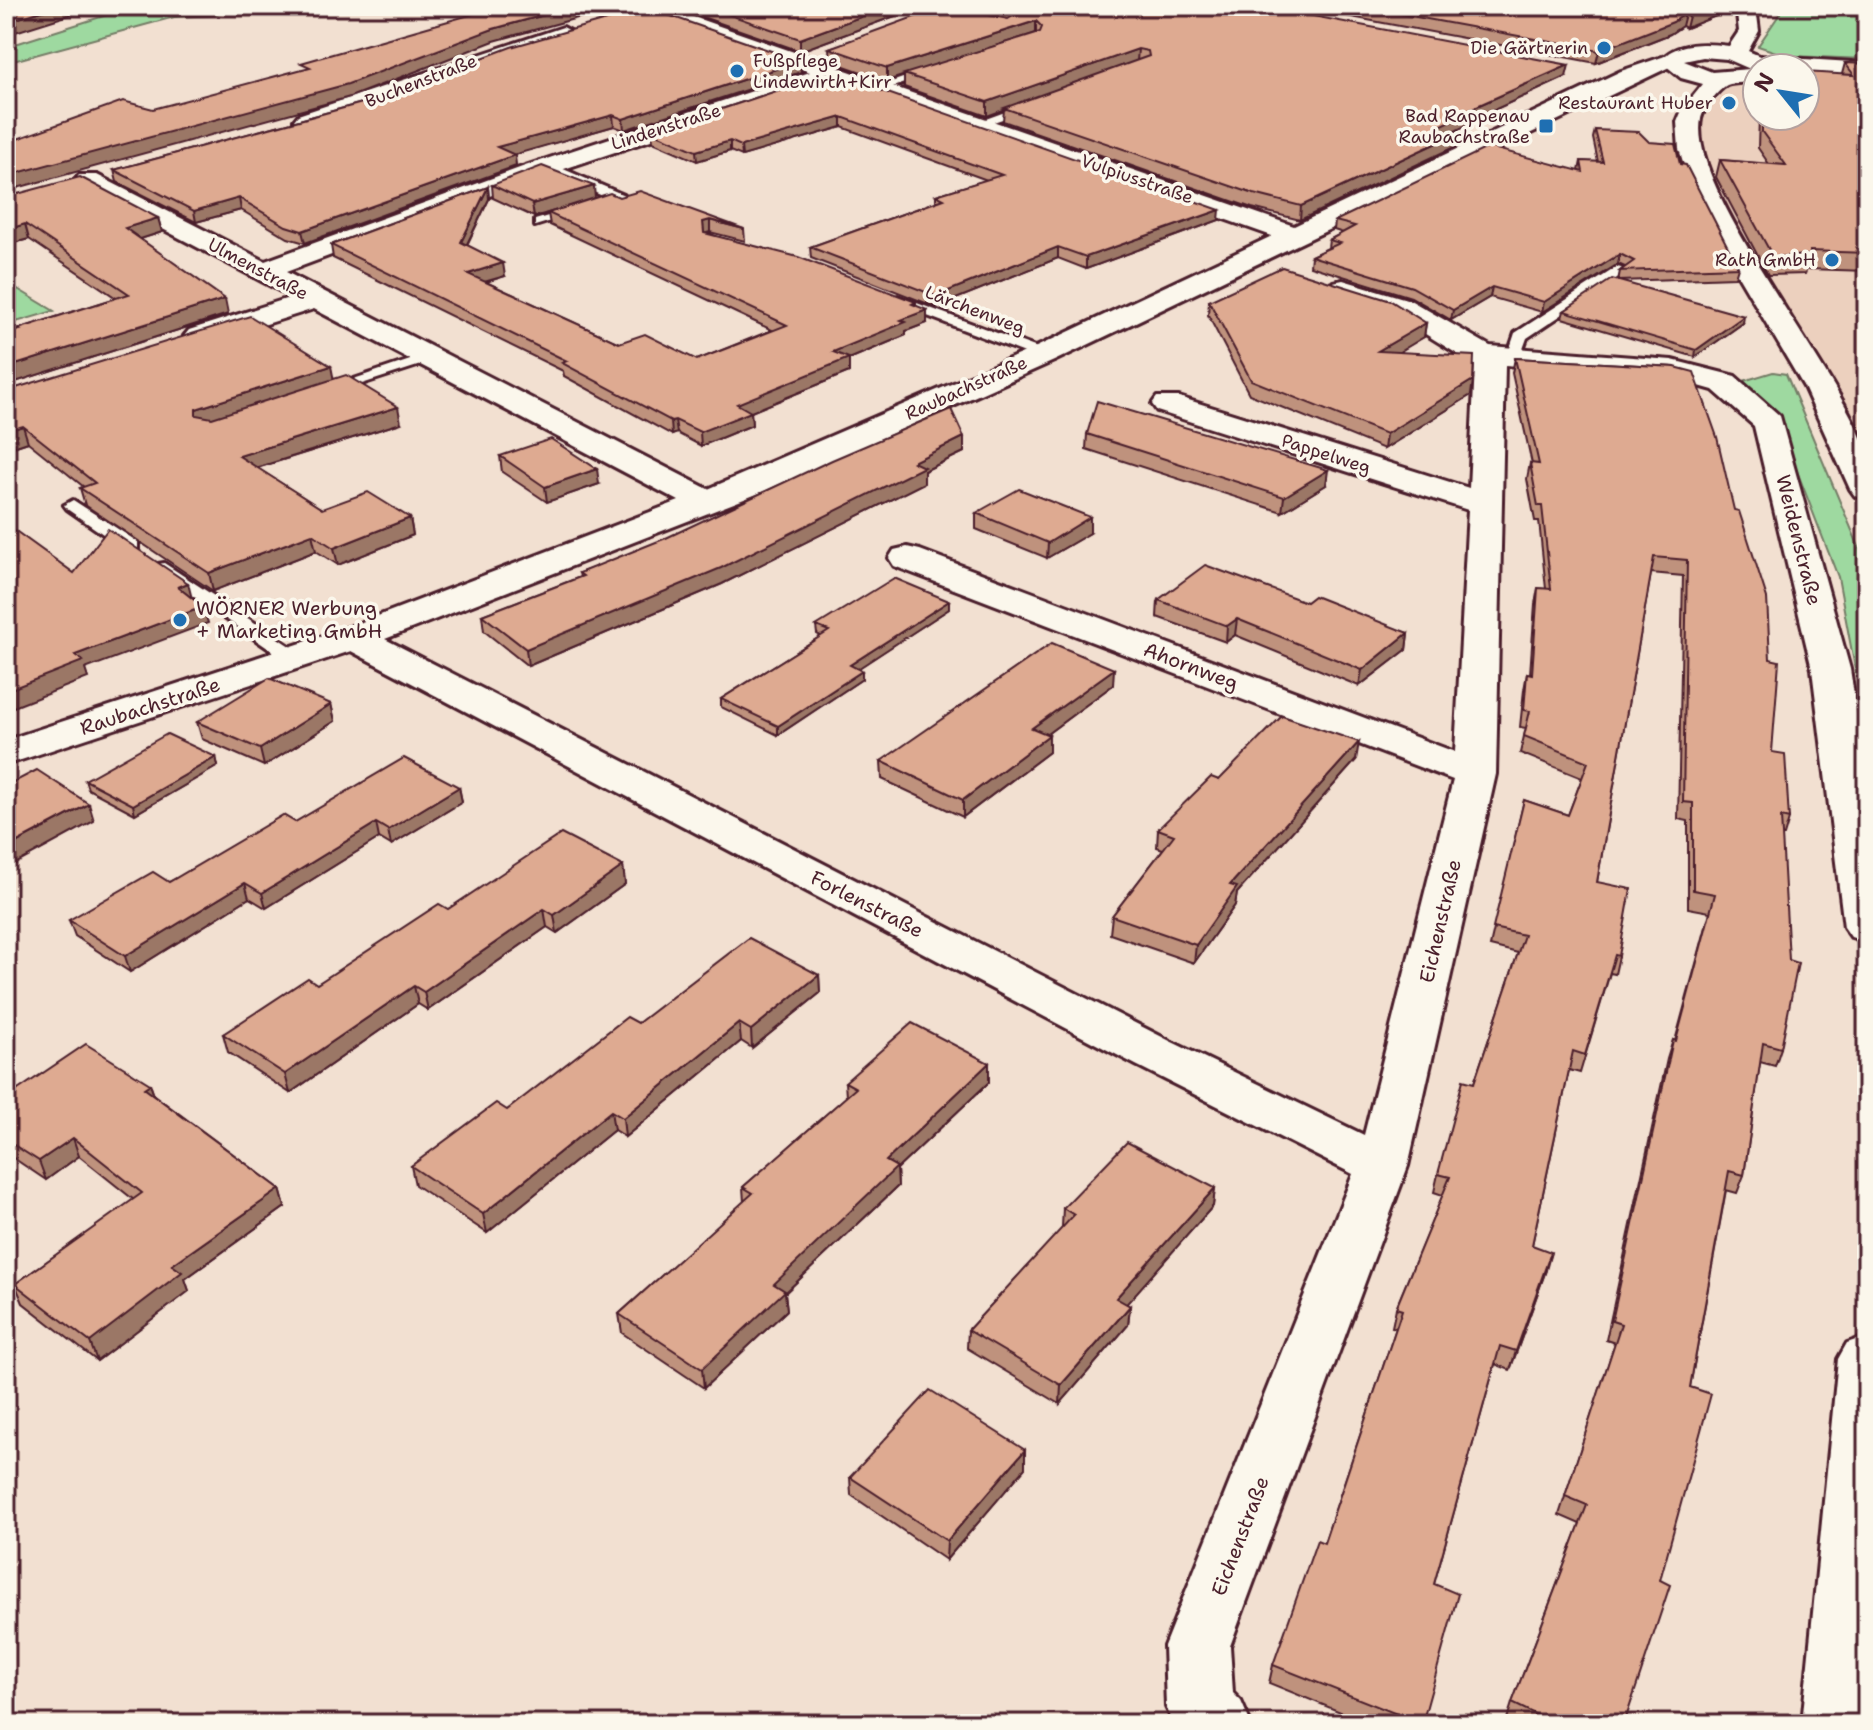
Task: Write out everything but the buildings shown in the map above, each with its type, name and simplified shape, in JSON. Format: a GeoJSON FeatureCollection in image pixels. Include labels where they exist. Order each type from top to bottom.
{"type":"FeatureCollection","features":[{"type":"Feature","properties":{"kind":"street"},"geometry":{"type":"LineString","coordinates":[[1269,10],[1309,13]]}},
{"type":"Feature","properties":{"kind":"street","name":"Vulpiusstraße"},"geometry":{"type":"LineString","coordinates":[[638,11],[799,62],[829,62],[877,89],[1295,235]]}},
{"type":"Feature","properties":{"kind":"street"},"geometry":{"type":"LineString","coordinates":[[1701,52],[1750,14]]}},
{"type":"Feature","properties":{"kind":"street"},"geometry":{"type":"LineString","coordinates":[[1735,55],[1749,31],[1750,14]]}},
{"type":"Feature","properties":{"kind":"street","name":"Buchenstraße"},"geometry":{"type":"LineString","coordinates":[[283,126],[359,105],[503,49],[579,28]]}},
{"type":"Feature","properties":{"kind":"street"},"geometry":{"type":"LineString","coordinates":[[1693,111],[1684,100],[1683,69],[1679,55],[1701,52],[1741,58]]}},
{"type":"Feature","properties":{"kind":"street","name":"Lindenstraße"},"geometry":{"type":"LineString","coordinates":[[264,271],[829,62]]}},
{"type":"Feature","properties":{"kind":"street"},"geometry":{"type":"LineString","coordinates":[[1683,69],[1721,78],[1741,73]]}},
{"type":"Feature","properties":{"kind":"street","name":"Raubachstraße"},"geometry":{"type":"LineString","coordinates":[[6,753],[354,638],[707,502],[1043,355],[1622,81],[1683,69]]}},
{"type":"Feature","properties":{"kind":"street"},"geometry":{"type":"LineString","coordinates":[[1821,69],[1867,70]]}},
{"type":"Feature","properties":{"kind":"street"},"geometry":{"type":"LineString","coordinates":[[1589,74],[1622,81]]}},
{"type":"Feature","properties":{"kind":"street"},"geometry":{"type":"LineString","coordinates":[[1721,78],[1693,111],[1690,153],[1713,204],[1812,373],[1867,489]]}},
{"type":"Feature","properties":{"kind":"street","name":"Ulmenstraße"},"geometry":{"type":"LineString","coordinates":[[118,172],[74,184],[264,271],[707,502]]}},
{"type":"Feature","properties":{"kind":"street"},"geometry":{"type":"LineString","coordinates":[[1250,259],[1400,306],[1499,355]]}},
{"type":"Feature","properties":{"kind":"street"},"geometry":{"type":"LineString","coordinates":[[168,346],[315,299]]}},
{"type":"Feature","properties":{"kind":"street","name":"Eichenstraße"},"geometry":{"type":"LineString","coordinates":[[1209,1715],[1197,1646],[1382,1166],[1475,774],[1490,365],[1499,355]]}},
{"type":"Feature","properties":{"kind":"street","name":"Weidenstraße"},"geometry":{"type":"LineString","coordinates":[[1499,355],[1672,369],[1724,383],[1769,423],[1831,669],[1867,927]]}},
{"type":"Feature","properties":{"kind":"street","name":"Pappelweg"},"geometry":{"type":"LineString","coordinates":[[1168,404],[1485,504]]}},
{"type":"Feature","properties":{"kind":"street","name":"Ahornweg"},"geometry":{"type":"LineString","coordinates":[[907,558],[1475,774]]}},
{"type":"Feature","properties":{"kind":"street","name":"Forlenstraße"},"geometry":{"type":"LineString","coordinates":[[354,638],[1140,1046],[1382,1166]]}},
{"type":"Feature","properties":{"kind":"street"},"geometry":{"type":"LineString","coordinates":[[1836,1724],[1867,1359]]}},
{"type":"Feature","properties":{"kind":"lane"},"geometry":{"type":"LineString","coordinates":[[877,89],[952,65]]}},
{"type":"Feature","properties":{"kind":"lane"},"geometry":{"type":"LineString","coordinates":[[978,124],[1037,103]]}},
{"type":"Feature","properties":{"kind":"lane"},"geometry":{"type":"LineString","coordinates":[[540,223],[619,198],[547,166]]}},
{"type":"Feature","properties":{"kind":"lane"},"geometry":{"type":"LineString","coordinates":[[1499,355],[1520,336],[1622,270]]}},
{"type":"Feature","properties":{"kind":"lane","name":"Lärchenweg"},"geometry":{"type":"LineString","coordinates":[[876,292],[1043,355]]}},
{"type":"Feature","properties":{"kind":"lane"},"geometry":{"type":"LineString","coordinates":[[311,395],[428,358]]}},
{"type":"Feature","properties":{"kind":"lane"},"geometry":{"type":"LineString","coordinates":[[73,505],[295,658]]}},
{"type":"Feature","properties":{"kind":"shaded area"},"geometry":{"type":"Polygon","coordinates":[[[1867,72],[1867,472],[1716,192],[1703,154],[1703,118],[1728,86],[1741,84],[1741,132],[1821,132],[1821,105],[1867,72]]]}},
{"type":"Feature","properties":{"kind":"green space"},"geometry":{"type":"Polygon","coordinates":[[[135,6],[239,6],[213,15],[174,17],[6,63],[6,47],[135,6]]]}},
{"type":"Feature","properties":{"kind":"green space"},"geometry":{"type":"Polygon","coordinates":[[[1785,6],[1867,6],[1867,59],[1821,57],[1821,52],[1776,52],[1758,46],[1785,6]]]}},
{"type":"Feature","properties":{"kind":"green space"},"geometry":{"type":"Polygon","coordinates":[[[6,282],[54,311],[6,325],[6,282]]]}},
{"type":"Feature","properties":{"kind":"green space"},"geometry":{"type":"Polygon","coordinates":[[[1773,372],[1786,374],[1867,566],[1867,733],[1838,577],[1778,422],[1740,382],[1773,372]]]}},
{"type":"Feature","properties":{"kind":"place","name":"Die Gärtnerin"},"geometry":{"type":"Point","coordinates":[1604,48]}},
{"type":"Feature","properties":{"kind":"place","name":"Fußpflege Lindewirth+Kirr"},"geometry":{"type":"Point","coordinates":[737,71]}},
{"type":"Feature","properties":{"kind":"place","name":"Restaurant Huber"},"geometry":{"type":"Point","coordinates":[1729,103]}},
{"type":"Feature","properties":{"kind":"place","name":"Bad Rappenau Raubachstraße"},"geometry":{"type":"Point","coordinates":[1546,126]}},
{"type":"Feature","properties":{"kind":"place","name":"Rath GmbH"},"geometry":{"type":"Point","coordinates":[1832,260]}},
{"type":"Feature","properties":{"kind":"place","name":"WÖRNER Werbung + Marketing GmbH"},"geometry":{"type":"Point","coordinates":[180,620]}}]}
